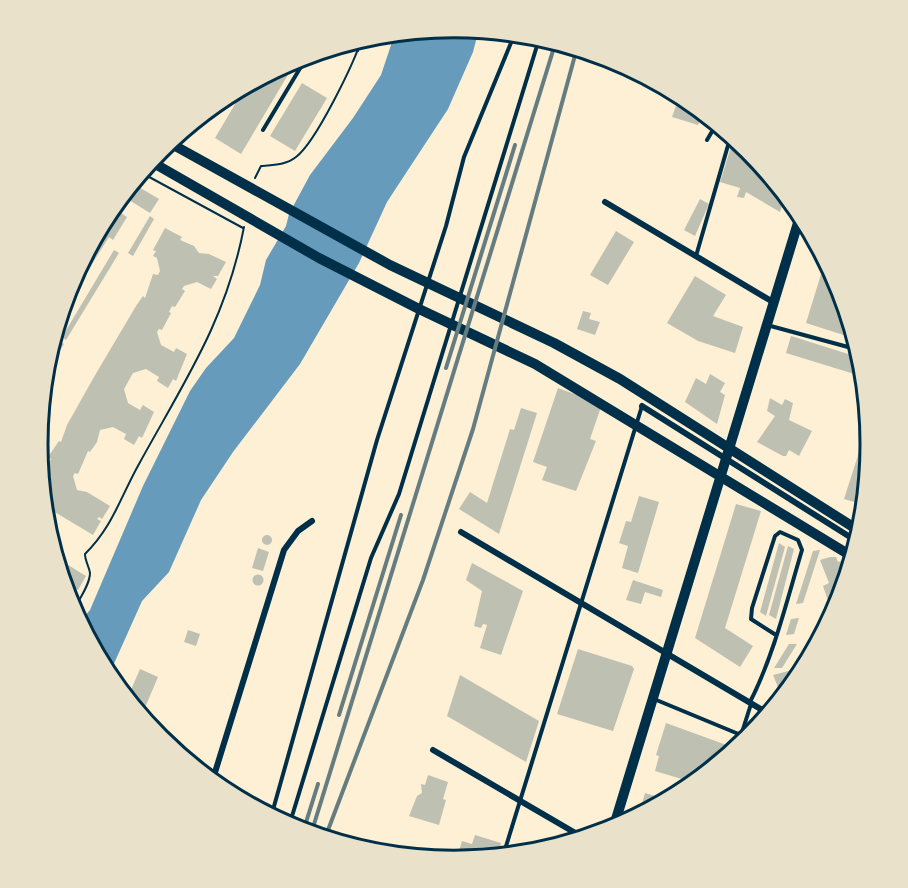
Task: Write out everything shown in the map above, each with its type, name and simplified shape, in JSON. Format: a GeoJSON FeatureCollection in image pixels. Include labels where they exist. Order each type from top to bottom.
{"type":"FeatureCollection","features":[{"type":"Feature","properties":{"kind":"main road"},"geometry":{"type":"LineString","coordinates":[[178,146],[399,270],[555,344],[620,379],[852,526]]}},
{"type":"Feature","properties":{"kind":"main road"},"geometry":{"type":"LineString","coordinates":[[158,166],[319,258],[419,309],[536,364],[846,552]]}},
{"type":"Feature","properties":{"kind":"main road"},"geometry":{"type":"LineString","coordinates":[[617,817],[797,226]]}},
{"type":"Feature","properties":{"kind":"street"},"geometry":{"type":"LineString","coordinates":[[605,202],[773,302]]}},
{"type":"Feature","properties":{"kind":"street"},"geometry":{"type":"LineString","coordinates":[[642,406],[727,457],[850,537]]}},
{"type":"Feature","properties":{"kind":"street"},"geometry":{"type":"LineString","coordinates":[[215,772],[284,550],[298,531],[312,521]]}},
{"type":"Feature","properties":{"kind":"street"},"geometry":{"type":"LineString","coordinates":[[461,532],[762,710]]}},
{"type":"Feature","properties":{"kind":"street"},"geometry":{"type":"LineString","coordinates":[[433,750],[574,832]]}},
{"type":"Feature","properties":{"kind":"lane"},"geometry":{"type":"LineString","coordinates":[[273,809],[354,529],[377,440],[446,226],[464,157],[511,42]]}},
{"type":"Feature","properties":{"kind":"lane"},"geometry":{"type":"LineString","coordinates":[[292,817],[371,558],[399,494],[537,46]]}},
{"type":"Feature","properties":{"kind":"lane"},"geometry":{"type":"LineString","coordinates":[[263,130],[301,67]]}},
{"type":"Feature","properties":{"kind":"lane"},"geometry":{"type":"LineString","coordinates":[[707,140],[712,131]]}},
{"type":"Feature","properties":{"kind":"lane"},"geometry":{"type":"LineString","coordinates":[[696,256],[728,144]]}},
{"type":"Feature","properties":{"kind":"lane"},"geometry":{"type":"LineString","coordinates":[[767,325],[849,347]]}},
{"type":"Feature","properties":{"kind":"lane"},"geometry":{"type":"LineString","coordinates":[[506,847],[642,406]]}},
{"type":"Feature","properties":{"kind":"lane"},"geometry":{"type":"LineString","coordinates":[[743,729],[750,703],[776,635],[802,549],[798,540],[780,532],[775,536],[752,608],[751,619],[776,635]]}},
{"type":"Feature","properties":{"kind":"lane"},"geometry":{"type":"LineString","coordinates":[[653,699],[738,734]]}},
{"type":"Feature","properties":{"kind":"path"},"geometry":{"type":"LineString","coordinates":[[254,180],[261,166],[285,164],[298,156],[324,118],[358,51],[355,50]]}},
{"type":"Feature","properties":{"kind":"path"},"geometry":{"type":"LineString","coordinates":[[78,601],[89,579],[90,570],[85,562],[85,554],[107,530],[121,497],[213,331],[240,254],[244,227],[148,176]]}},
{"type":"Feature","properties":{"kind":"water"},"geometry":{"type":"Polygon","coordinates":[[[427,38],[477,38],[473,52],[448,109],[387,202],[359,263],[300,364],[233,452],[201,500],[169,572],[142,601],[113,665],[85,616],[90,610],[143,486],[190,391],[206,368],[234,338],[260,285],[266,260],[286,226],[289,214],[310,175],[353,118],[381,75],[392,42],[427,38]]]}},
{"type":"Feature","properties":{"kind":"building"},"geometry":{"type":"Polygon","coordinates":[[[290,72],[241,154],[215,138],[237,100],[290,72]]]}},
{"type":"Feature","properties":{"kind":"building"},"geometry":{"type":"Polygon","coordinates":[[[302,83],[327,98],[295,151],[270,136],[302,83]]]}},
{"type":"Feature","properties":{"kind":"building"},"geometry":{"type":"Polygon","coordinates":[[[677,104],[699,121],[698,125],[672,117],[677,104]]]}},
{"type":"Feature","properties":{"kind":"building"},"geometry":{"type":"Polygon","coordinates":[[[731,147],[760,176],[782,205],[780,212],[746,192],[744,198],[737,197],[740,188],[720,182],[731,147]]]}},
{"type":"Feature","properties":{"kind":"building"},"geometry":{"type":"Polygon","coordinates":[[[139,187],[159,199],[150,213],[130,200],[139,187]]]}},
{"type":"Feature","properties":{"kind":"building"},"geometry":{"type":"Polygon","coordinates":[[[700,199],[709,204],[695,236],[684,230],[700,199]]]}},
{"type":"Feature","properties":{"kind":"building"},"geometry":{"type":"Polygon","coordinates":[[[120,212],[127,217],[113,240],[109,237],[81,282],[120,212]]]}},
{"type":"Feature","properties":{"kind":"building"},"geometry":{"type":"Polygon","coordinates":[[[150,216],[154,219],[133,256],[128,253],[150,216]]]}},
{"type":"Feature","properties":{"kind":"building"},"geometry":{"type":"Polygon","coordinates":[[[165,228],[182,237],[180,240],[194,246],[199,253],[209,254],[226,262],[218,276],[213,276],[217,279],[211,289],[197,282],[184,286],[182,289],[185,291],[175,307],[172,306],[162,330],[159,329],[157,332],[161,345],[174,352],[176,348],[187,354],[176,381],[173,379],[168,388],[157,381],[159,377],[146,369],[133,373],[124,389],[128,403],[140,410],[143,405],[154,412],[142,438],[139,436],[134,445],[124,439],[126,434],[113,427],[100,430],[97,442],[90,452],[88,451],[78,474],[75,473],[73,476],[77,490],[87,492],[110,506],[102,519],[99,517],[97,519],[101,521],[93,535],[53,511],[48,471],[48,463],[51,459],[48,457],[59,441],[61,442],[67,425],[136,306],[143,296],[145,298],[153,274],[158,275],[160,271],[157,258],[153,256],[156,251],[153,250],[165,228]]]}},
{"type":"Feature","properties":{"kind":"building"},"geometry":{"type":"Polygon","coordinates":[[[616,231],[634,242],[608,285],[590,275],[616,231]]]}},
{"type":"Feature","properties":{"kind":"building"},"geometry":{"type":"Polygon","coordinates":[[[114,250],[119,253],[66,340],[62,337],[114,250]]]}},
{"type":"Feature","properties":{"kind":"building"},"geometry":{"type":"Polygon","coordinates":[[[822,271],[822,271],[846,336],[806,323],[822,271]]]}},
{"type":"Feature","properties":{"kind":"building"},"geometry":{"type":"Polygon","coordinates":[[[695,276],[726,295],[713,316],[743,327],[735,353],[698,341],[667,323],[695,276]]]}},
{"type":"Feature","properties":{"kind":"building"},"geometry":{"type":"Polygon","coordinates":[[[583,311],[591,313],[589,319],[600,322],[595,335],[577,329],[583,311]]]}},
{"type":"Feature","properties":{"kind":"building"},"geometry":{"type":"Polygon","coordinates":[[[791,336],[851,355],[854,374],[786,353],[791,336]]]}},
{"type":"Feature","properties":{"kind":"building"},"geometry":{"type":"Polygon","coordinates":[[[60,342],[64,344],[57,355],[60,342]]]}},
{"type":"Feature","properties":{"kind":"building"},"geometry":{"type":"Polygon","coordinates":[[[710,374],[725,383],[720,392],[725,395],[717,424],[685,402],[696,378],[706,384],[710,374]]]}},
{"type":"Feature","properties":{"kind":"building"},"geometry":{"type":"Polygon","coordinates":[[[558,388],[602,404],[590,439],[596,441],[576,491],[542,480],[547,467],[533,462],[558,388]]]}},
{"type":"Feature","properties":{"kind":"building"},"geometry":{"type":"Polygon","coordinates":[[[770,398],[782,405],[785,399],[793,403],[789,420],[812,431],[799,456],[789,450],[786,456],[783,456],[757,442],[775,416],[767,411],[770,398]]]}},
{"type":"Feature","properties":{"kind":"building"},"geometry":{"type":"Polygon","coordinates":[[[521,408],[537,413],[499,534],[459,509],[470,492],[487,503],[510,429],[514,430],[521,408]]]}},
{"type":"Feature","properties":{"kind":"building"},"geometry":{"type":"Polygon","coordinates":[[[861,446],[856,503],[844,499],[861,446]]]}},
{"type":"Feature","properties":{"kind":"building"},"geometry":{"type":"Polygon","coordinates":[[[639,496],[659,502],[638,573],[622,568],[628,546],[619,543],[626,521],[631,522],[639,496]]]}},
{"type":"Feature","properties":{"kind":"building"},"geometry":{"type":"Polygon","coordinates":[[[736,504],[761,511],[725,628],[753,646],[740,667],[695,638],[736,504]]]}},
{"type":"Feature","properties":{"kind":"building"},"geometry":{"type":"Polygon","coordinates":[[[267,535],[272,540],[267,545],[262,540],[267,535]]]}},
{"type":"Feature","properties":{"kind":"building"},"geometry":{"type":"Polygon","coordinates":[[[779,543],[785,547],[766,616],[760,612],[779,543]]]}},
{"type":"Feature","properties":{"kind":"building"},"geometry":{"type":"Polygon","coordinates":[[[788,546],[794,549],[776,619],[769,615],[788,546]]]}},
{"type":"Feature","properties":{"kind":"building"},"geometry":{"type":"Polygon","coordinates":[[[258,548],[269,552],[263,571],[252,568],[258,548]]]}},
{"type":"Feature","properties":{"kind":"building"},"geometry":{"type":"Polygon","coordinates":[[[820,550],[803,603],[796,604],[813,551],[820,550]]]}},
{"type":"Feature","properties":{"kind":"building"},"geometry":{"type":"Polygon","coordinates":[[[836,557],[838,562],[843,560],[829,603],[823,586],[829,583],[820,560],[836,557]]]}},
{"type":"Feature","properties":{"kind":"building"},"geometry":{"type":"Polygon","coordinates":[[[65,563],[86,576],[78,590],[74,588],[75,591],[65,563]]]}},
{"type":"Feature","properties":{"kind":"building"},"geometry":{"type":"Polygon","coordinates":[[[472,563],[523,591],[501,655],[480,648],[487,625],[483,624],[481,628],[474,626],[482,591],[466,580],[472,563]]]}},
{"type":"Feature","properties":{"kind":"building"},"geometry":{"type":"Polygon","coordinates":[[[258,574],[264,580],[258,586],[252,580],[258,574]]]}},
{"type":"Feature","properties":{"kind":"building"},"geometry":{"type":"Polygon","coordinates":[[[633,580],[663,590],[661,597],[645,592],[641,604],[626,600],[633,580]]]}},
{"type":"Feature","properties":{"kind":"building"},"geometry":{"type":"Polygon","coordinates":[[[799,618],[794,634],[786,635],[791,619],[799,618]]]}},
{"type":"Feature","properties":{"kind":"building"},"geometry":{"type":"Polygon","coordinates":[[[188,630],[200,634],[196,646],[184,642],[188,630]]]}},
{"type":"Feature","properties":{"kind":"building"},"geometry":{"type":"Polygon","coordinates":[[[789,644],[797,644],[782,668],[774,668],[789,644]]]}},
{"type":"Feature","properties":{"kind":"building"},"geometry":{"type":"Polygon","coordinates":[[[578,649],[632,666],[634,669],[613,731],[557,714],[578,649]]]}},
{"type":"Feature","properties":{"kind":"building"},"geometry":{"type":"Polygon","coordinates":[[[140,669],[158,677],[145,708],[131,690],[140,669]]]}},
{"type":"Feature","properties":{"kind":"building"},"geometry":{"type":"Polygon","coordinates":[[[792,670],[778,688],[773,675],[792,670]]]}},
{"type":"Feature","properties":{"kind":"building"},"geometry":{"type":"Polygon","coordinates":[[[460,675],[539,721],[526,762],[447,716],[460,675]]]}},
{"type":"Feature","properties":{"kind":"building"},"geometry":{"type":"Polygon","coordinates":[[[666,723],[727,745],[683,779],[655,771],[659,756],[656,755],[666,723]]]}},
{"type":"Feature","properties":{"kind":"building"},"geometry":{"type":"Polygon","coordinates":[[[428,775],[448,782],[439,825],[409,816],[417,796],[422,793],[421,784],[425,785],[428,775]]]}},
{"type":"Feature","properties":{"kind":"building"},"geometry":{"type":"Polygon","coordinates":[[[645,793],[656,796],[642,805],[645,793]]]}},
{"type":"Feature","properties":{"kind":"building"},"geometry":{"type":"Polygon","coordinates":[[[475,835],[501,843],[500,848],[459,850],[462,841],[472,844],[475,835]]]}},
{"type":"Feature","properties":{"kind":"railway"},"geometry":{"type":"LineString","coordinates":[[314,826],[553,50]]}},
{"type":"Feature","properties":{"kind":"railway"},"geometry":{"type":"LineString","coordinates":[[328,830],[423,580],[473,429],[575,56]]}},
{"type":"Feature","properties":{"kind":"railway"},"geometry":{"type":"LineString","coordinates":[[446,368],[515,145]]}},
{"type":"Feature","properties":{"kind":"railway"},"geometry":{"type":"LineString","coordinates":[[339,715],[401,515]]}},
{"type":"Feature","properties":{"kind":"railway"},"geometry":{"type":"LineString","coordinates":[[306,823],[318,784]]}}]}
